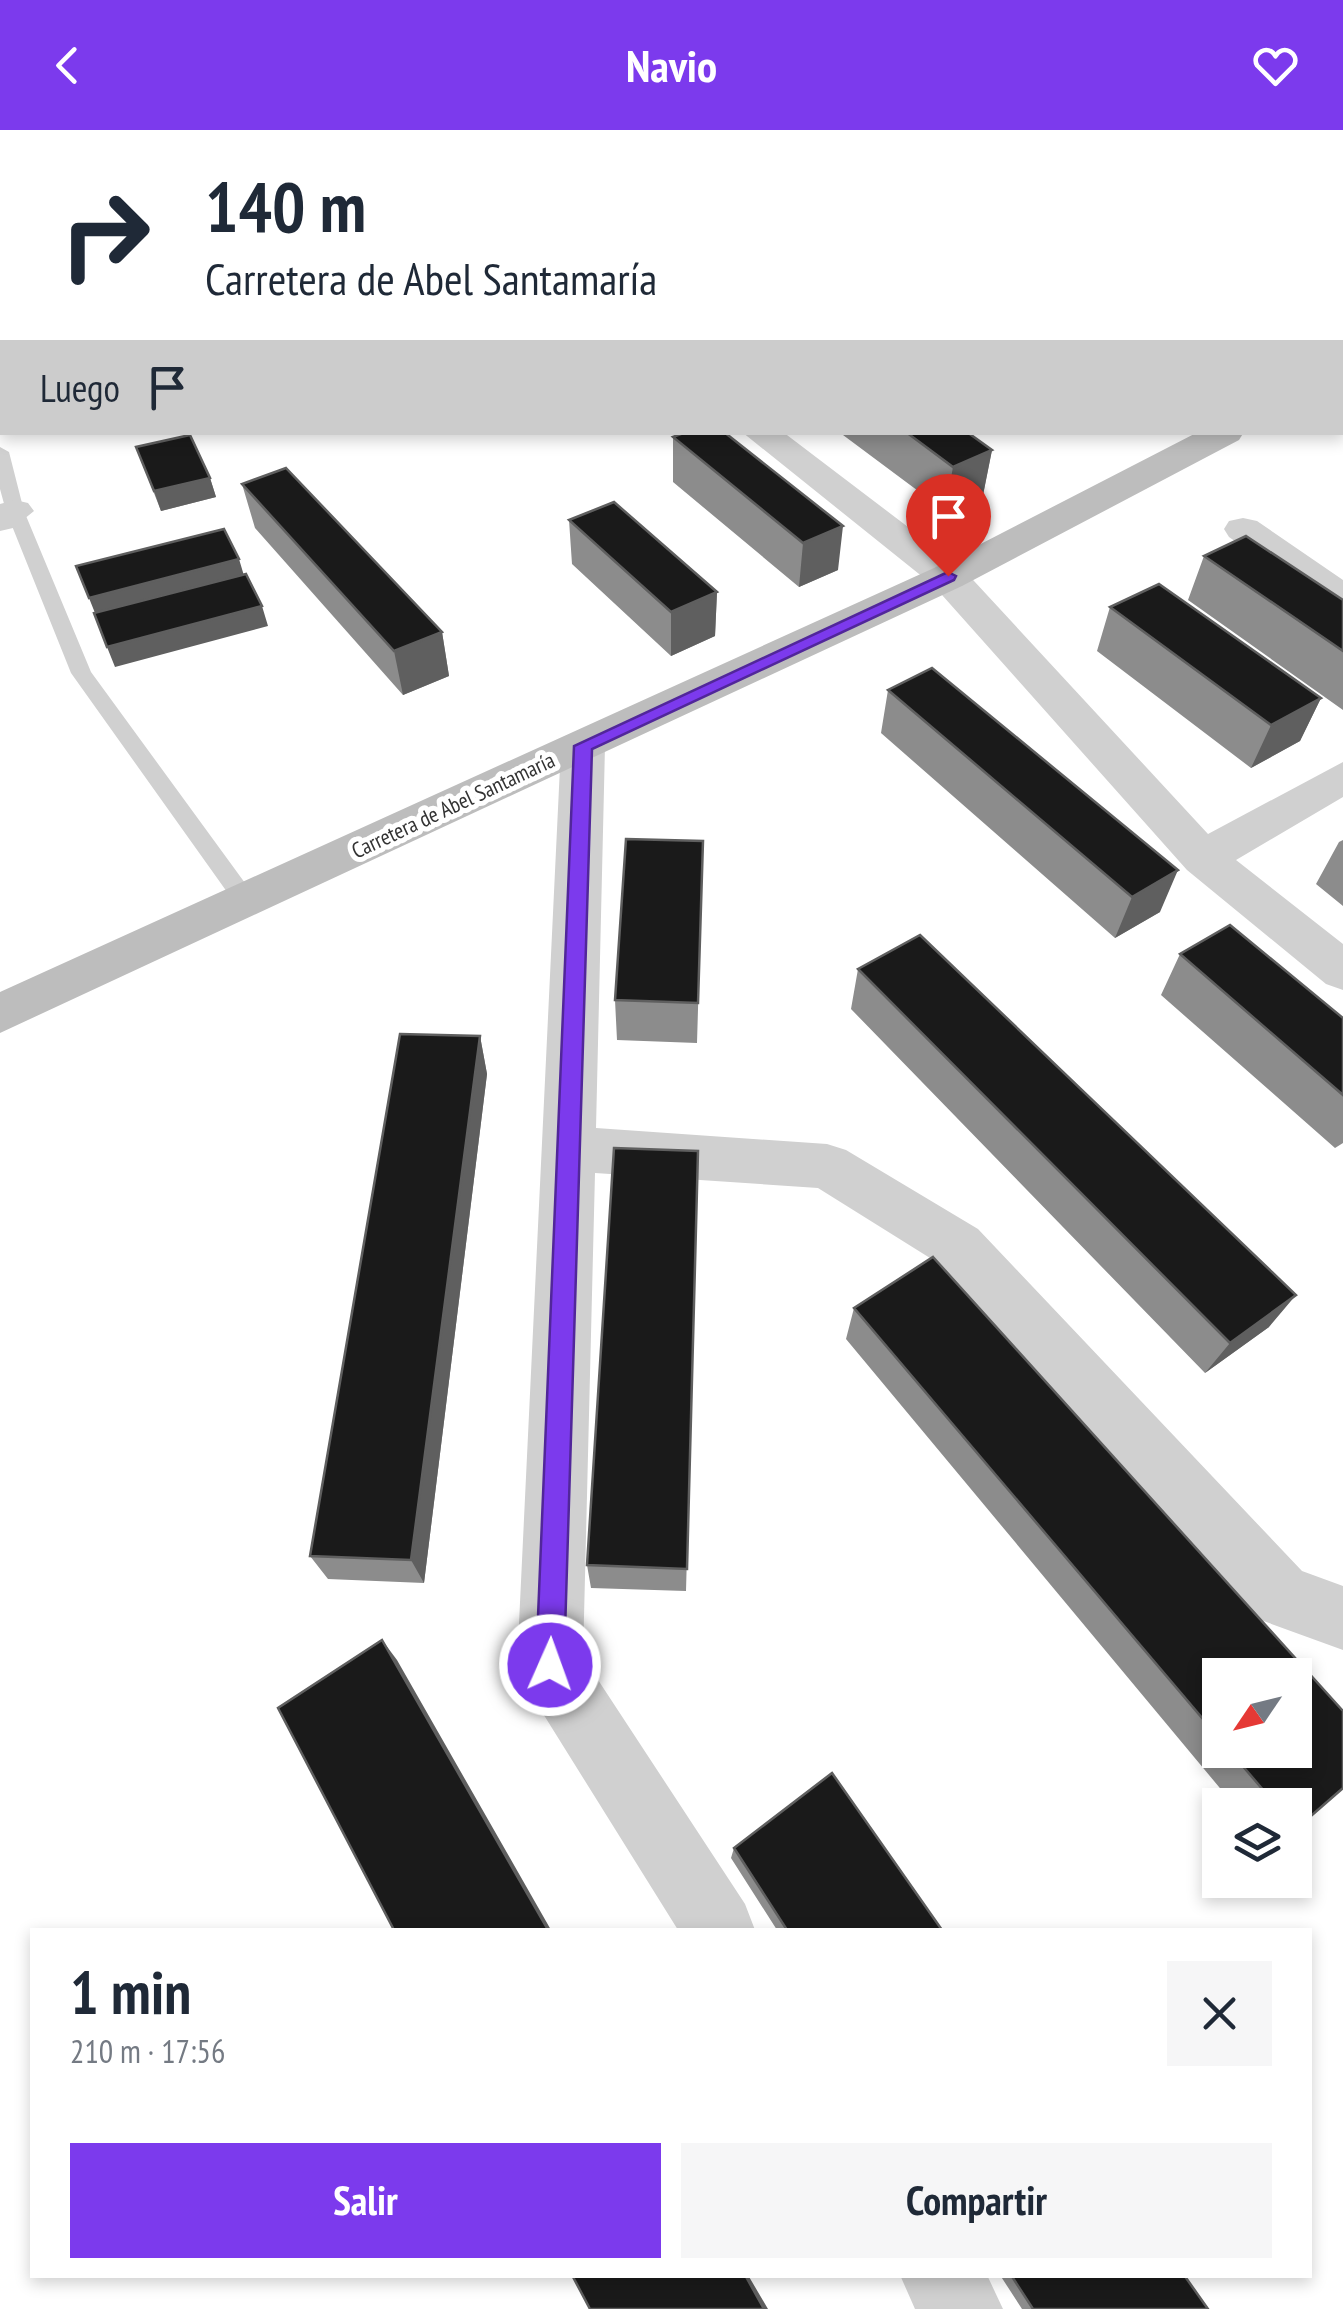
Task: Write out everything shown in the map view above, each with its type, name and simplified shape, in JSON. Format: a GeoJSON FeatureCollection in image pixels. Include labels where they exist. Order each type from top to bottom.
{"type":"FeatureCollection","features":[{"type":"Feature","properties":{"kind":"main road","name":"Carretera de Abel Santamaría"},"geometry":{"type":"LineString","coordinates":[[0,1014],[948,576],[1220,435]]}},
{"type":"Feature","properties":{"kind":"street"},"geometry":{"type":"LineString","coordinates":[[764,435],[948,576],[1203,858],[1343,971]]}},
{"type":"Feature","properties":{"kind":"street"},"geometry":{"type":"LineString","coordinates":[[1243,530],[1343,598]]}},
{"type":"Feature","properties":{"kind":"street"},"geometry":{"type":"LineString","coordinates":[[583,746],[550,1665],[719,1928]]}},
{"type":"Feature","properties":{"kind":"street"},"geometry":{"type":"LineString","coordinates":[[1203,858],[1343,777]]}},
{"type":"Feature","properties":{"kind":"street"},"geometry":{"type":"LineString","coordinates":[[571,1149],[826,1166],[958,1246],[1281,1596],[1343,1618]]}},
{"type":"Feature","properties":{"kind":"street"},"geometry":{"type":"LineString","coordinates":[[942,2278],[962,2309]]}},
{"type":"Feature","properties":{"kind":"lane"},"geometry":{"type":"LineString","coordinates":[[0,452],[8,516],[81,674],[246,900]]}},
{"type":"Feature","properties":{"kind":"building"},"geometry":{"type":"Polygon","coordinates":[[[190,435],[210,478],[154,491],[136,447],[190,435]]]}},
{"type":"Feature","properties":{"kind":"building"},"geometry":{"type":"Polygon","coordinates":[[[728,435],[843,526],[803,543],[673,437],[728,435]]]}},
{"type":"Feature","properties":{"kind":"building"},"geometry":{"type":"Polygon","coordinates":[[[910,435],[971,435],[992,450],[953,467],[910,435]]]}},
{"type":"Feature","properties":{"kind":"building"},"geometry":{"type":"Polygon","coordinates":[[[286,468],[442,632],[394,651],[242,484],[286,468]]]}},
{"type":"Feature","properties":{"kind":"building"},"geometry":{"type":"Polygon","coordinates":[[[614,502],[717,592],[671,612],[569,520],[614,502]]]}},
{"type":"Feature","properties":{"kind":"building"},"geometry":{"type":"Polygon","coordinates":[[[224,529],[239,559],[89,598],[76,566],[224,529]]]}},
{"type":"Feature","properties":{"kind":"building"},"geometry":{"type":"Polygon","coordinates":[[[1246,536],[1343,600],[1343,651],[1204,556],[1246,536]]]}},
{"type":"Feature","properties":{"kind":"building"},"geometry":{"type":"Polygon","coordinates":[[[246,574],[262,606],[107,647],[94,613],[246,574]]]}},
{"type":"Feature","properties":{"kind":"building"},"geometry":{"type":"Polygon","coordinates":[[[1159,584],[1321,698],[1271,725],[1110,607],[1159,584]]]}},
{"type":"Feature","properties":{"kind":"building"},"geometry":{"type":"Polygon","coordinates":[[[932,668],[1178,870],[1132,897],[888,690],[932,668]]]}},
{"type":"Feature","properties":{"kind":"building"},"geometry":{"type":"Polygon","coordinates":[[[626,839],[703,841],[698,1003],[615,1000],[626,839]]]}},
{"type":"Feature","properties":{"kind":"building"},"geometry":{"type":"Polygon","coordinates":[[[1230,925],[1343,1018],[1343,1095],[1180,954],[1230,925]]]}},
{"type":"Feature","properties":{"kind":"building"},"geometry":{"type":"Polygon","coordinates":[[[920,935],[1296,1295],[1230,1343],[858,969],[920,935]]]}},
{"type":"Feature","properties":{"kind":"building"},"geometry":{"type":"Polygon","coordinates":[[[400,1034],[480,1036],[411,1560],[310,1556],[400,1034]]]}},
{"type":"Feature","properties":{"kind":"building"},"geometry":{"type":"Polygon","coordinates":[[[614,1148],[698,1151],[687,1569],[587,1565],[614,1148]]]}},
{"type":"Feature","properties":{"kind":"building"},"geometry":{"type":"Polygon","coordinates":[[[933,1257],[1295,1658],[1202,1658],[1202,1718],[854,1308],[933,1257]]]}},
{"type":"Feature","properties":{"kind":"building"},"geometry":{"type":"Polygon","coordinates":[[[382,1640],[547,1928],[393,1928],[278,1708],[382,1640]]]}},
{"type":"Feature","properties":{"kind":"building"},"geometry":{"type":"Polygon","coordinates":[[[1312,1677],[1343,1711],[1343,1788],[1312,1815],[1312,1788],[1261,1788],[1244,1768],[1312,1768],[1312,1677]]]}},
{"type":"Feature","properties":{"kind":"building"},"geometry":{"type":"Polygon","coordinates":[[[832,1773],[941,1928],[786,1928],[734,1848],[832,1773]]]}},
{"type":"Feature","properties":{"kind":"building"},"geometry":{"type":"Polygon","coordinates":[[[574,2278],[747,2278],[764,2309],[590,2309],[574,2278]]]}},
{"type":"Feature","properties":{"kind":"building"},"geometry":{"type":"Polygon","coordinates":[[[1013,2278],[1186,2278],[1208,2309],[1033,2309],[1013,2278]]]}},
{"type":"Feature","properties":{"kind":"route"},"geometry":{"type":"LineString","coordinates":[[550,1665],[583,746],[948,576]]}}]}
